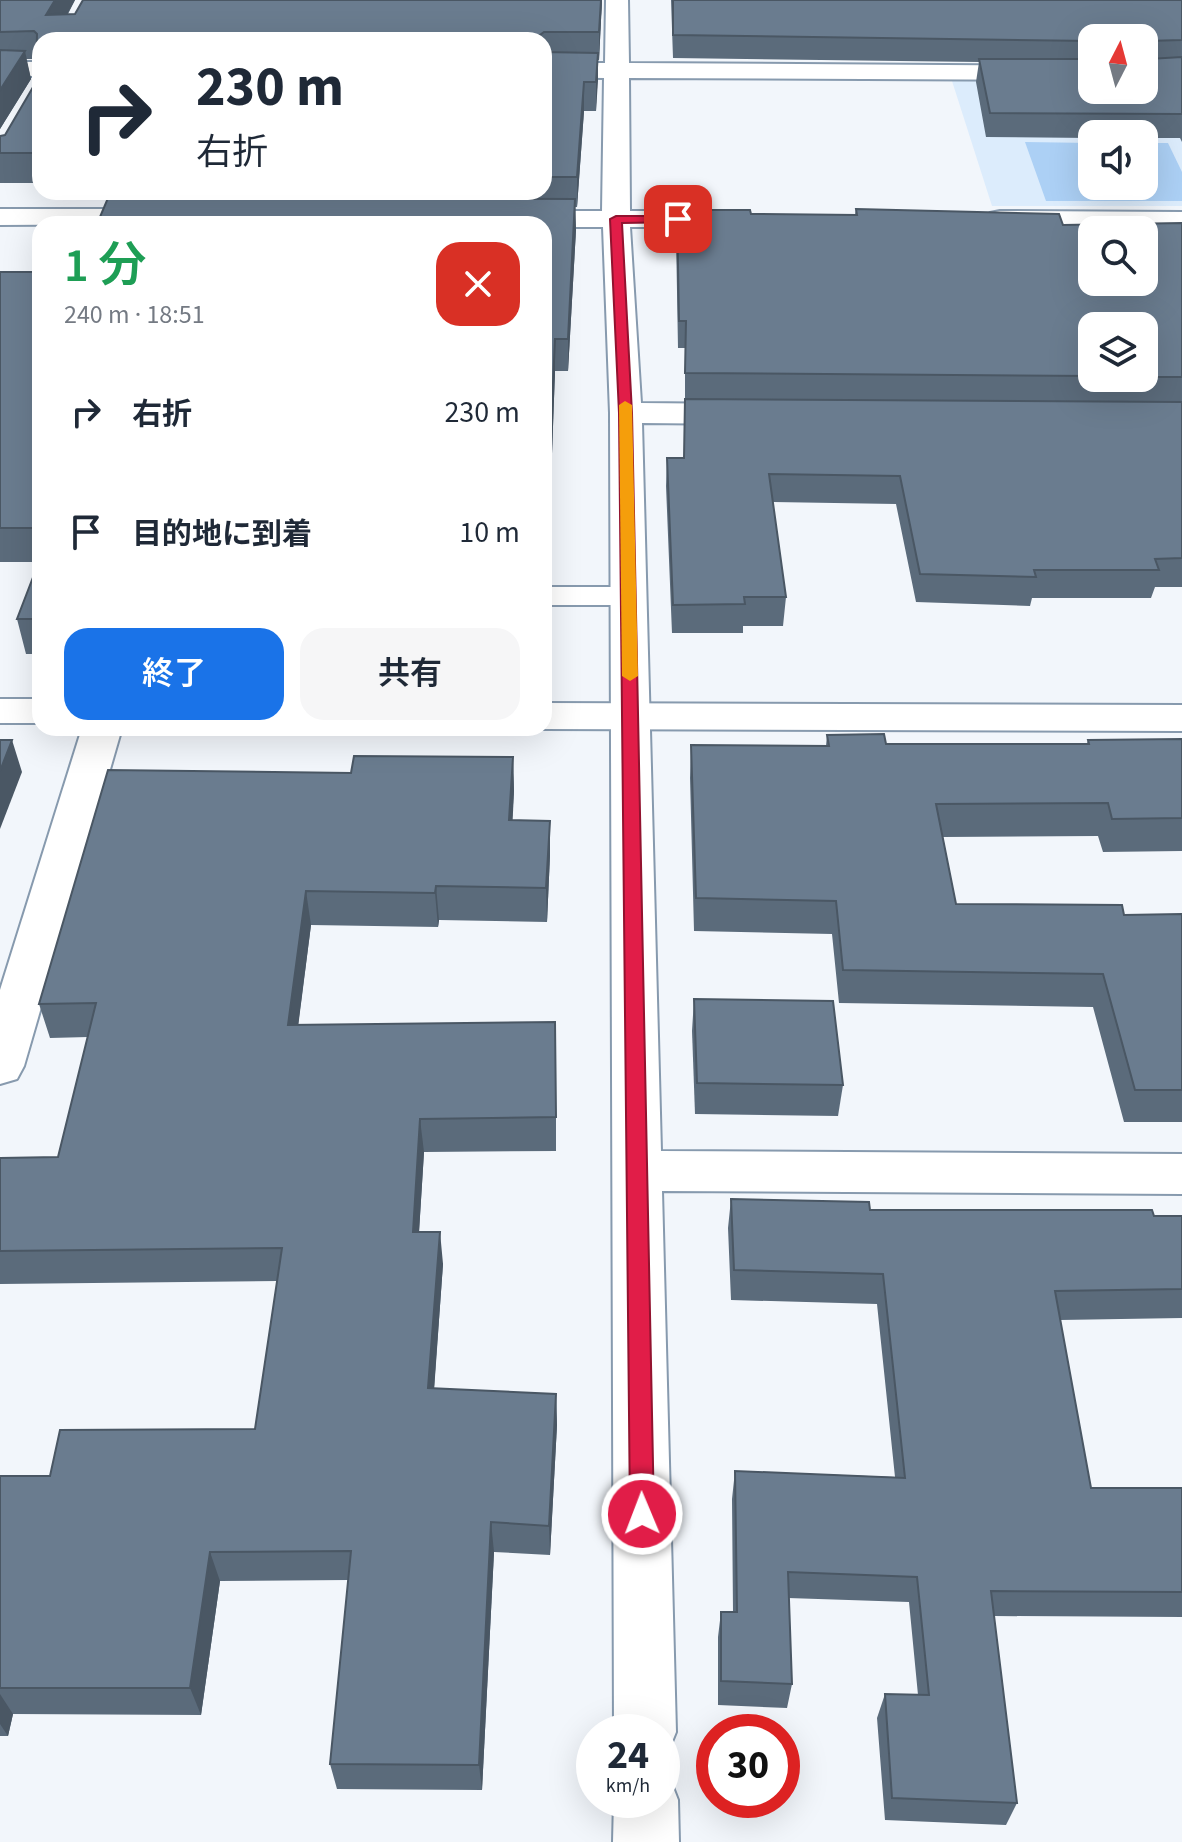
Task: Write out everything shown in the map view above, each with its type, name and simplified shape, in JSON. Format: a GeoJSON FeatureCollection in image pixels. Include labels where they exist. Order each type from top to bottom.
{"type":"FeatureCollection","features":[{"type":"Feature","properties":{"kind":"street"},"geometry":{"type":"LineString","coordinates":[[617,0],[616,219],[626,413],[645,1714]]}},
{"type":"Feature","properties":{"kind":"street"},"geometry":{"type":"LineString","coordinates":[[0,69],[32,69]]}},
{"type":"Feature","properties":{"kind":"street"},"geometry":{"type":"LineString","coordinates":[[552,70],[1078,73]]}},
{"type":"Feature","properties":{"kind":"street"},"geometry":{"type":"LineString","coordinates":[[0,217],[32,217]]}},
{"type":"Feature","properties":{"kind":"street"},"geometry":{"type":"LineString","coordinates":[[552,219],[757,219]]}},
{"type":"Feature","properties":{"kind":"street"},"geometry":{"type":"LineString","coordinates":[[977,219],[1182,220]]}},
{"type":"Feature","properties":{"kind":"street"},"geometry":{"type":"LineString","coordinates":[[626,413],[769,414]]}},
{"type":"Feature","properties":{"kind":"street"},"geometry":{"type":"LineString","coordinates":[[0,711],[32,711]]}},
{"type":"Feature","properties":{"kind":"street"},"geometry":{"type":"LineString","coordinates":[[552,716],[1182,718]]}},
{"type":"Feature","properties":{"kind":"street"},"geometry":{"type":"LineString","coordinates":[[0,1066],[100,736]]}},
{"type":"Feature","properties":{"kind":"street"},"geometry":{"type":"LineString","coordinates":[[637,1171],[1182,1174]]}},
{"type":"Feature","properties":{"kind":"street"},"geometry":{"type":"LineString","coordinates":[[646,1818],[646,1842]]}},
{"type":"Feature","properties":{"kind":"lane"},"geometry":{"type":"LineString","coordinates":[[552,596],[629,596]]}},
{"type":"Feature","properties":{"kind":"shaded area"},"geometry":{"type":"Polygon","coordinates":[[[952,81],[1078,82],[1078,104],[1158,104],[1158,94],[1182,100],[1182,206],[992,206],[952,81]]]}},
{"type":"Feature","properties":{"kind":"shaded area"},"geometry":{"type":"Polygon","coordinates":[[[1025,142],[1078,143],[1078,200],[1158,200],[1158,143],[1168,143],[1182,172],[1182,201],[1046,201],[1025,142]]]}},
{"type":"Feature","properties":{"kind":"building"},"geometry":{"type":"Polygon","coordinates":[[[0,0],[55,0],[46,15],[75,14],[83,0],[601,0],[599,32],[0,32],[0,0]]]}},
{"type":"Feature","properties":{"kind":"building"},"geometry":{"type":"Polygon","coordinates":[[[673,0],[1182,0],[1182,40],[1158,41],[1158,24],[1078,24],[1078,41],[673,35],[673,0]]]}},
{"type":"Feature","properties":{"kind":"building"},"geometry":{"type":"Polygon","coordinates":[[[0,50],[25,51],[0,90],[0,50]]]}},
{"type":"Feature","properties":{"kind":"building"},"geometry":{"type":"Polygon","coordinates":[[[552,52],[598,53],[596,82],[584,82],[577,177],[552,177],[552,52]]]}},
{"type":"Feature","properties":{"kind":"building"},"geometry":{"type":"Polygon","coordinates":[[[1182,57],[1182,114],[990,113],[979,59],[1078,59],[1078,104],[1158,104],[1158,58],[1182,57]]]}},
{"type":"Feature","properties":{"kind":"building"},"geometry":{"type":"Polygon","coordinates":[[[32,89],[32,153],[0,153],[0,136],[5,135],[32,89]]]}},
{"type":"Feature","properties":{"kind":"building"},"geometry":{"type":"Polygon","coordinates":[[[575,199],[568,339],[555,339],[552,404],[552,216],[100,216],[107,200],[575,199]]]}},
{"type":"Feature","properties":{"kind":"building"},"geometry":{"type":"Polygon","coordinates":[[[856,209],[1059,214],[1063,225],[1078,225],[1078,296],[1158,296],[1158,223],[1182,223],[1182,377],[1158,377],[1158,312],[1078,312],[1078,376],[685,373],[686,321],[679,321],[677,210],[750,210],[751,214],[857,215],[856,209]]]}},
{"type":"Feature","properties":{"kind":"building"},"geometry":{"type":"Polygon","coordinates":[[[0,272],[32,272],[32,528],[0,528],[0,272]]]}},
{"type":"Feature","properties":{"kind":"building"},"geometry":{"type":"Polygon","coordinates":[[[685,399],[1182,402],[1182,558],[1155,559],[1159,570],[1034,570],[1036,577],[920,574],[900,476],[769,474],[786,597],[744,597],[745,604],[673,605],[667,458],[684,458],[685,399]]]}},
{"type":"Feature","properties":{"kind":"building"},"geometry":{"type":"Polygon","coordinates":[[[32,580],[32,619],[17,619],[32,580]]]}},
{"type":"Feature","properties":{"kind":"building"},"geometry":{"type":"Polygon","coordinates":[[[884,734],[886,744],[1089,744],[1088,740],[1182,739],[1182,818],[1112,819],[1108,803],[936,804],[956,904],[1122,905],[1124,915],[1182,914],[1182,1090],[1135,1090],[1103,974],[843,970],[836,901],[696,898],[691,745],[829,746],[827,735],[884,734]]]}},
{"type":"Feature","properties":{"kind":"building"},"geometry":{"type":"Polygon","coordinates":[[[0,740],[12,740],[0,771],[0,740]]]}},
{"type":"Feature","properties":{"kind":"building"},"geometry":{"type":"Polygon","coordinates":[[[354,756],[513,757],[509,820],[550,821],[546,888],[436,886],[435,893],[306,891],[288,1025],[555,1022],[556,1117],[420,1119],[413,1232],[440,1232],[428,1388],[556,1394],[549,1526],[491,1522],[479,1765],[330,1764],[351,1551],[210,1552],[190,1688],[0,1688],[0,1476],[50,1476],[60,1430],[255,1429],[282,1248],[0,1251],[0,1158],[58,1157],[96,1003],[39,1004],[108,770],[351,773],[354,756]]]}},
{"type":"Feature","properties":{"kind":"building"},"geometry":{"type":"Polygon","coordinates":[[[694,999],[833,1001],[843,1085],[697,1083],[694,999]]]}},
{"type":"Feature","properties":{"kind":"building"},"geometry":{"type":"Polygon","coordinates":[[[731,1199],[869,1202],[870,1210],[1152,1210],[1154,1216],[1182,1216],[1182,1289],[1055,1291],[1091,1488],[1182,1488],[1182,1592],[991,1591],[1017,1803],[892,1798],[885,1694],[929,1695],[917,1577],[788,1572],[792,1684],[721,1681],[721,1612],[737,1612],[735,1471],[905,1478],[883,1274],[734,1270],[731,1199]]]}},
{"type":"Feature","properties":{"kind":"slow traffic"},"geometry":{"type":"LineString","coordinates":[[625,405],[630,676]]}},
{"type":"Feature","properties":{"kind":"route"},"geometry":{"type":"LineString","coordinates":[[642,1514],[626,413],[616,219],[678,219]]}}]}
